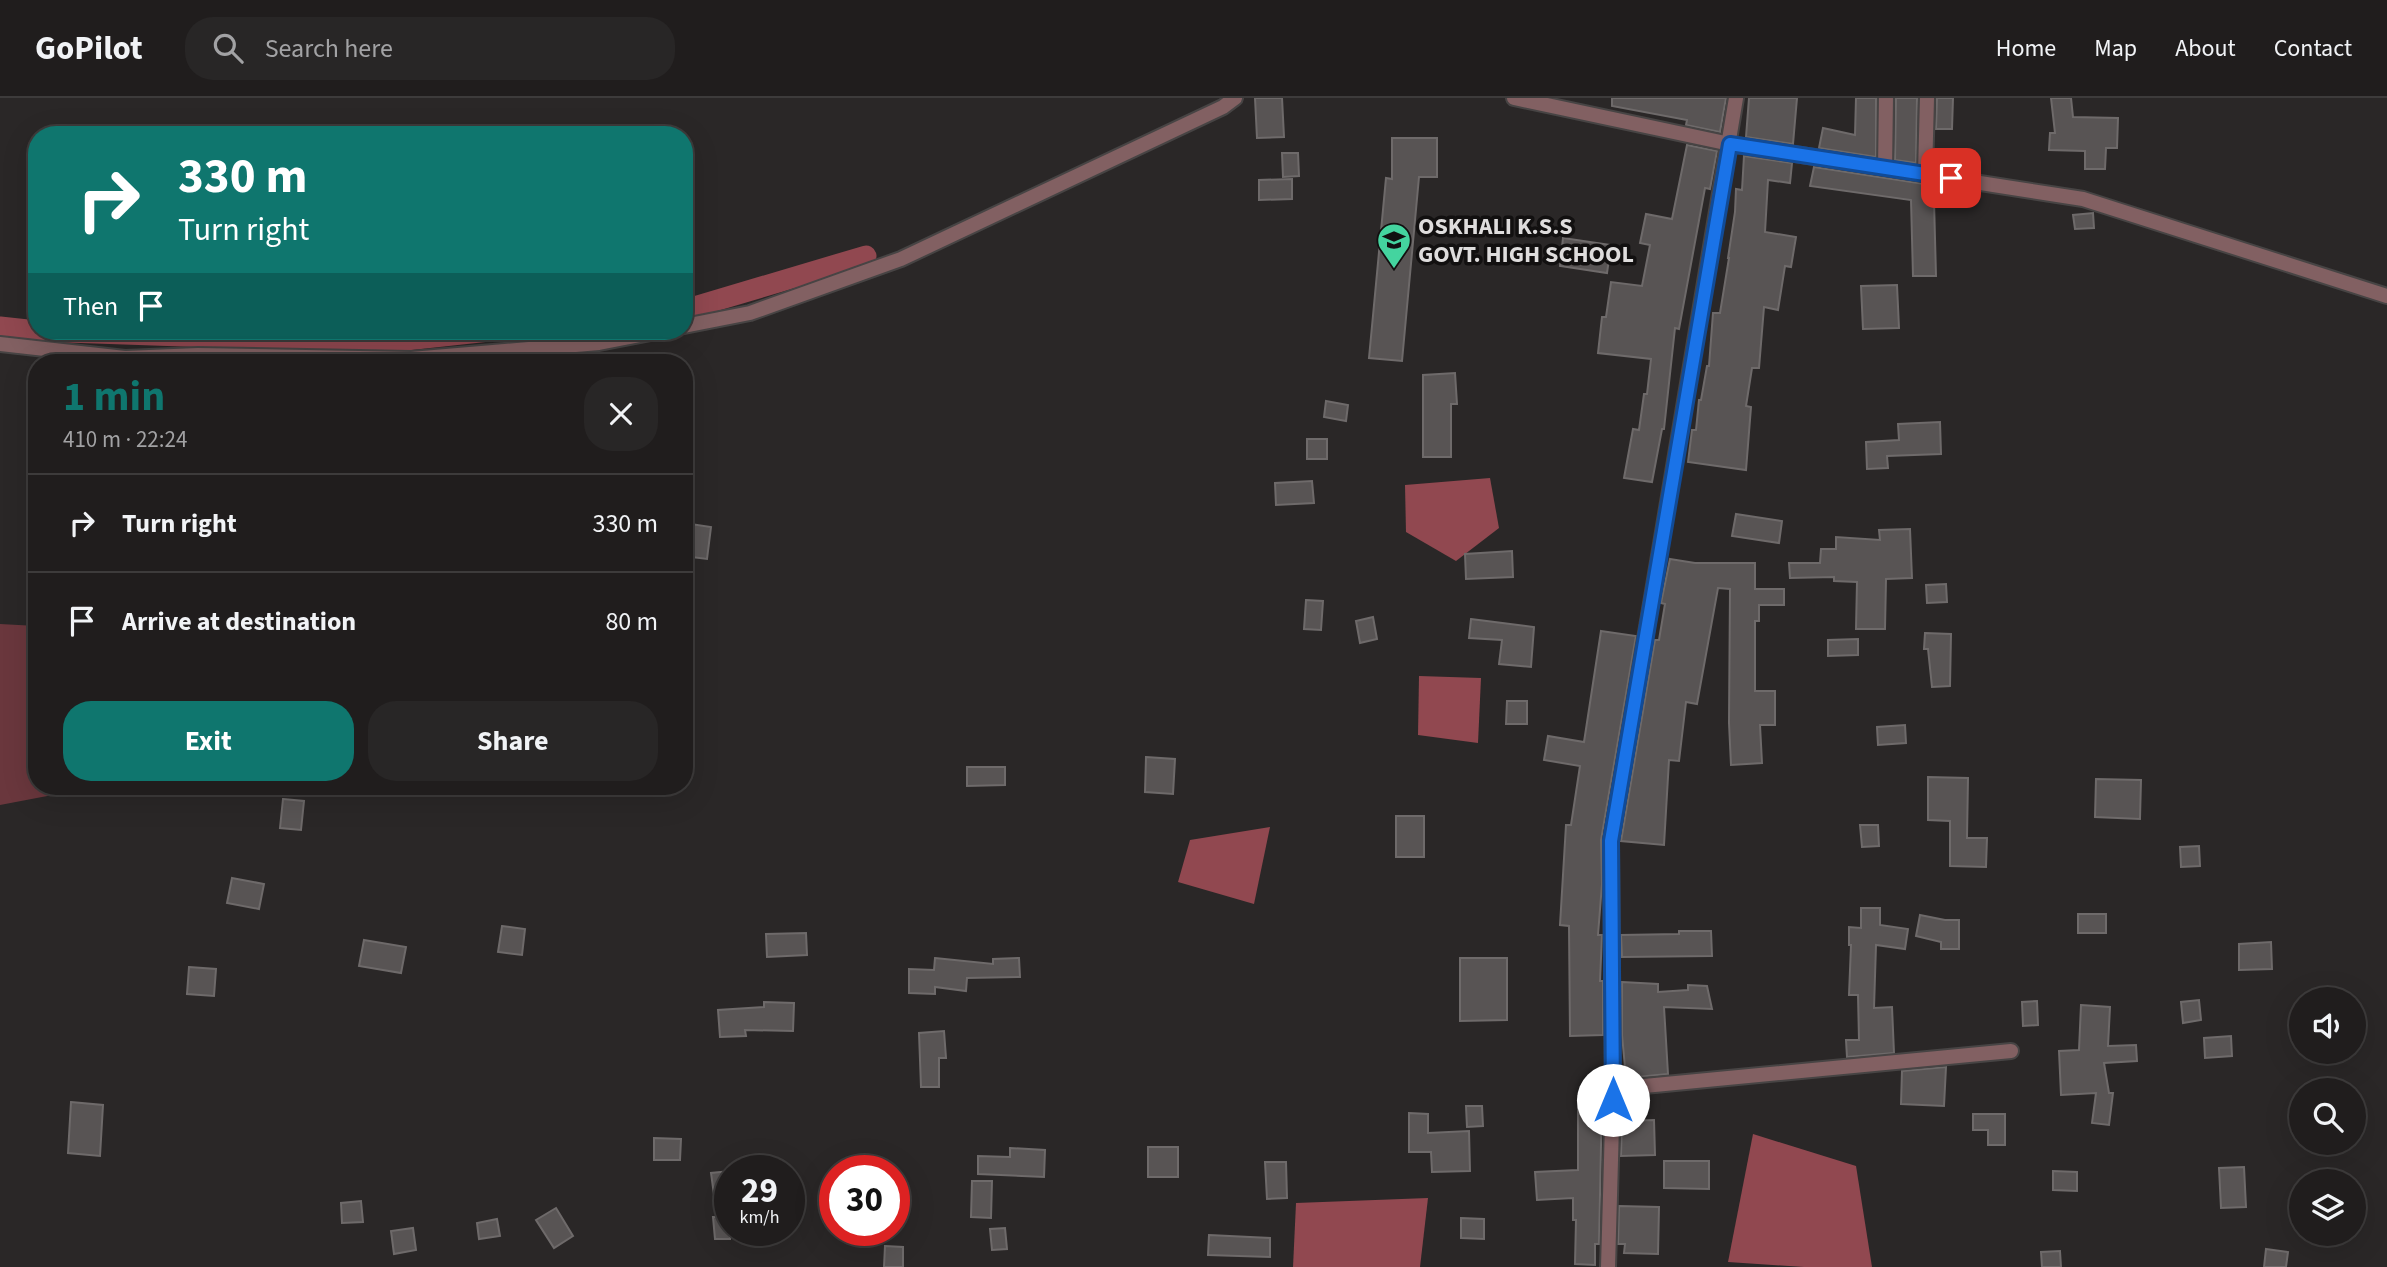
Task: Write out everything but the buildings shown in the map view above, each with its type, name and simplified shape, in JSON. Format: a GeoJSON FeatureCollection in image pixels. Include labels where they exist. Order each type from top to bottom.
{"type":"FeatureCollection","features":[{"type":"Feature","properties":{"kind":"street"},"geometry":{"type":"LineString","coordinates":[[693,324],[750,313],[901,259],[1223,107],[1236,98]]}},
{"type":"Feature","properties":{"kind":"street"},"geometry":{"type":"LineString","coordinates":[[1514,98],[1730,144],[2083,199],[2387,296]]}},
{"type":"Feature","properties":{"kind":"street"},"geometry":{"type":"LineString","coordinates":[[1608,1267],[1613,1089],[1611,841],[1736,98]]}},
{"type":"Feature","properties":{"kind":"street"},"geometry":{"type":"LineString","coordinates":[[1885,168],[1886,98]]}},
{"type":"Feature","properties":{"kind":"street"},"geometry":{"type":"LineString","coordinates":[[1925,174],[1927,98]]}},
{"type":"Feature","properties":{"kind":"street"},"geometry":{"type":"LineString","coordinates":[[470,354],[615,340]]}},
{"type":"Feature","properties":{"kind":"street"},"geometry":{"type":"LineString","coordinates":[[0,344],[89,354]]}},
{"type":"Feature","properties":{"kind":"street"},"geometry":{"type":"LineString","coordinates":[[1613,1089],[2011,1051]]}},
{"type":"Feature","properties":{"kind":"shaded area"},"geometry":{"type":"Polygon","coordinates":[[[1490,478],[1499,528],[1456,561],[1406,532],[1405,485],[1490,478]]]}},
{"type":"Feature","properties":{"kind":"shaded area"},"geometry":{"type":"Polygon","coordinates":[[[0,624],[28,626],[28,795],[52,795],[0,805],[0,624]]]}},
{"type":"Feature","properties":{"kind":"shaded area"},"geometry":{"type":"Polygon","coordinates":[[[1419,676],[1481,678],[1478,743],[1418,735],[1419,676]]]}},
{"type":"Feature","properties":{"kind":"shaded area"},"geometry":{"type":"Polygon","coordinates":[[[1270,827],[1254,904],[1178,882],[1190,840],[1270,827]]]}},
{"type":"Feature","properties":{"kind":"shaded area"},"geometry":{"type":"Polygon","coordinates":[[[1753,1134],[1856,1166],[1872,1267],[1804,1267],[1728,1262],[1753,1134]]]}},
{"type":"Feature","properties":{"kind":"shaded area"},"geometry":{"type":"Polygon","coordinates":[[[1428,1198],[1420,1267],[1293,1267],[1296,1203],[1428,1198]]]}},
{"type":"Feature","properties":{"kind":"waterway"},"geometry":{"type":"LineString","coordinates":[[693,307],[866,256]]}},
{"type":"Feature","properties":{"kind":"waterway"},"geometry":{"type":"LineString","coordinates":[[0,327],[28,330]]}},
{"type":"Feature","properties":{"kind":"place","name":"OSKHALI K.S.S GOVT. HIGH SCHOOL"},"geometry":{"type":"Point","coordinates":[1394,270]}},
{"type":"Feature","properties":{"kind":"route"},"geometry":{"type":"LineString","coordinates":[[1613,1100],[1611,841],[1730,144],[1951,178]]}}]}
